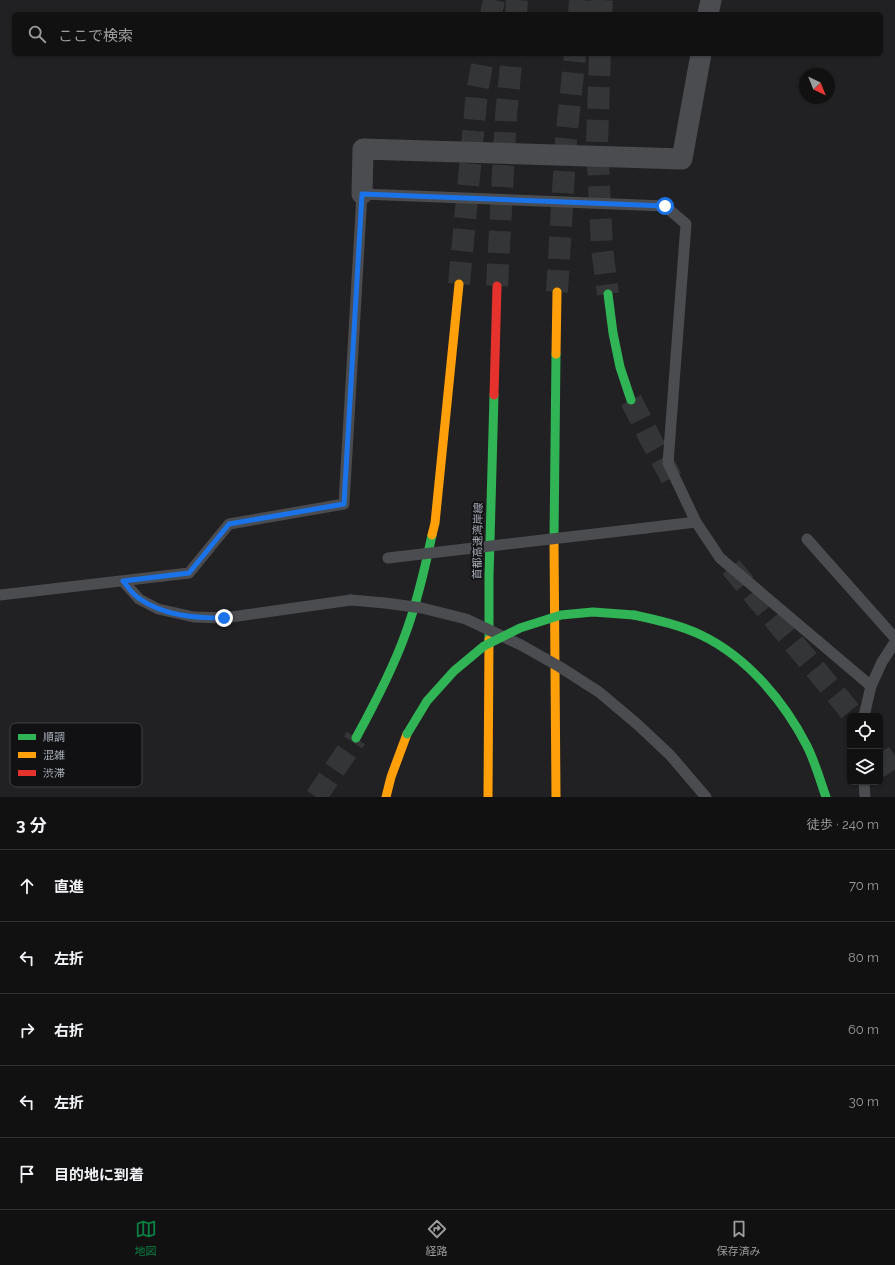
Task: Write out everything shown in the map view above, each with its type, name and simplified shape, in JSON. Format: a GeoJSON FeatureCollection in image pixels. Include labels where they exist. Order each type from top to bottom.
{"type":"FeatureCollection","features":[{"type":"Feature","properties":{"kind":"highway"},"geometry":{"type":"LineString","coordinates":[[356,738],[382,691],[405,635],[425,569],[435,516],[459,284]]}},
{"type":"Feature","properties":{"kind":"highway","name":"首都高速湾岸線"},"geometry":{"type":"LineString","coordinates":[[488,797],[489,576],[496,286]]}},
{"type":"Feature","properties":{"kind":"highway"},"geometry":{"type":"LineString","coordinates":[[556,797],[553,581],[557,292]]}},
{"type":"Feature","properties":{"kind":"highway"},"geometry":{"type":"LineString","coordinates":[[608,294],[613,333],[620,367],[631,400]]}},
{"type":"Feature","properties":{"kind":"highway"},"geometry":{"type":"LineString","coordinates":[[386,797],[391,777],[407,734],[427,701],[454,671],[484,646],[520,628],[561,615],[593,612],[634,615],[672,623],[709,639],[740,661],[769,689],[791,718],[807,746],[826,797]]}},
{"type":"Feature","properties":{"kind":"highway"},"geometry":{"type":"LineString","coordinates":[[818,773],[823,797]]}},
{"type":"Feature","properties":{"kind":"street"},"geometry":{"type":"LineString","coordinates":[[708,12],[711,0]]}},
{"type":"Feature","properties":{"kind":"street"},"geometry":{"type":"LineString","coordinates":[[362,194],[363,149],[682,158],[701,56]]}},
{"type":"Feature","properties":{"kind":"lane"},"geometry":{"type":"LineString","coordinates":[[0,595],[189,573],[229,524],[344,504],[362,194],[665,206],[686,224],[668,463],[696,522],[720,558],[871,686]]}},
{"type":"Feature","properties":{"kind":"lane"},"geometry":{"type":"LineString","coordinates":[[388,558],[696,522]]}},
{"type":"Feature","properties":{"kind":"lane"},"geometry":{"type":"LineString","coordinates":[[807,539],[895,638]]}},
{"type":"Feature","properties":{"kind":"lane"},"geometry":{"type":"LineString","coordinates":[[123,581],[138,599],[158,609],[194,618],[224,618],[351,600],[422,608],[466,619],[521,645],[560,666],[599,692],[670,754],[706,797]]}},
{"type":"Feature","properties":{"kind":"lane"},"geometry":{"type":"LineString","coordinates":[[865,713],[871,686],[882,662],[895,642]]}},
{"type":"Feature","properties":{"kind":"lane"},"geometry":{"type":"LineString","coordinates":[[864,785],[865,797]]}},
{"type":"Feature","properties":{"kind":"shaded area"},"geometry":{"type":"Polygon","coordinates":[[[0,0],[895,0],[895,797],[0,797],[0,0]]]}},
{"type":"Feature","properties":{"kind":"tunnel"},"geometry":{"type":"LineString","coordinates":[[491,12],[494,0]]}},
{"type":"Feature","properties":{"kind":"tunnel"},"geometry":{"type":"LineString","coordinates":[[516,12],[517,0]]}},
{"type":"Feature","properties":{"kind":"tunnel"},"geometry":{"type":"LineString","coordinates":[[579,12],[580,0]]}},
{"type":"Feature","properties":{"kind":"tunnel"},"geometry":{"type":"LineString","coordinates":[[601,12],[602,0]]}},
{"type":"Feature","properties":{"kind":"tunnel"},"geometry":{"type":"LineString","coordinates":[[459,284],[477,92],[484,56]]}},
{"type":"Feature","properties":{"kind":"tunnel"},"geometry":{"type":"LineString","coordinates":[[497,286],[506,116],[512,56]]}},
{"type":"Feature","properties":{"kind":"tunnel"},"geometry":{"type":"LineString","coordinates":[[557,292],[566,140],[575,56]]}},
{"type":"Feature","properties":{"kind":"tunnel"},"geometry":{"type":"LineString","coordinates":[[600,56],[597,144],[602,249],[608,294]]}},
{"type":"Feature","properties":{"kind":"tunnel"},"geometry":{"type":"LineString","coordinates":[[631,400],[677,488]]}},
{"type":"Feature","properties":{"kind":"tunnel"},"geometry":{"type":"LineString","coordinates":[[731,567],[852,713]]}},
{"type":"Feature","properties":{"kind":"tunnel"},"geometry":{"type":"LineString","coordinates":[[316,797],[356,738]]}},
{"type":"Feature","properties":{"kind":"tunnel"},"geometry":{"type":"LineString","coordinates":[[883,757],[895,775]]}},
{"type":"Feature","properties":{"kind":"traffic: fast"},"geometry":{"type":"LineString","coordinates":[[608,294],[613,333],[620,367],[631,400]]}},
{"type":"Feature","properties":{"kind":"traffic: fast"},"geometry":{"type":"LineString","coordinates":[[554,540],[556,354]]}},
{"type":"Feature","properties":{"kind":"traffic: fast"},"geometry":{"type":"LineString","coordinates":[[489,640],[489,577],[494,395]]}},
{"type":"Feature","properties":{"kind":"traffic: fast"},"geometry":{"type":"LineString","coordinates":[[356,738],[389,675],[405,635],[424,573],[432,535]]}},
{"type":"Feature","properties":{"kind":"traffic: fast"},"geometry":{"type":"LineString","coordinates":[[407,734],[427,701],[454,671],[484,646],[520,628],[561,615],[593,612],[634,615]]}},
{"type":"Feature","properties":{"kind":"traffic: fast"},"geometry":{"type":"LineString","coordinates":[[634,615],[693,631],[718,644],[749,668],[763,682],[798,729],[812,758],[826,797]]}},
{"type":"Feature","properties":{"kind":"traffic: slow"},"geometry":{"type":"LineString","coordinates":[[432,535],[435,523],[459,284]]}},
{"type":"Feature","properties":{"kind":"traffic: slow"},"geometry":{"type":"LineString","coordinates":[[556,354],[557,292]]}},
{"type":"Feature","properties":{"kind":"traffic: slow"},"geometry":{"type":"LineString","coordinates":[[554,540],[556,797]]}},
{"type":"Feature","properties":{"kind":"traffic: slow"},"geometry":{"type":"LineString","coordinates":[[488,797],[489,640]]}},
{"type":"Feature","properties":{"kind":"traffic: slow"},"geometry":{"type":"LineString","coordinates":[[386,797],[391,777],[407,734]]}},
{"type":"Feature","properties":{"kind":"traffic: jam"},"geometry":{"type":"LineString","coordinates":[[494,395],[497,286]]}},
{"type":"Feature","properties":{"kind":"route"},"geometry":{"type":"LineString","coordinates":[[224,618],[194,618],[158,609],[138,599],[123,581],[189,573],[229,524],[344,504],[362,194],[665,206]]}}]}
